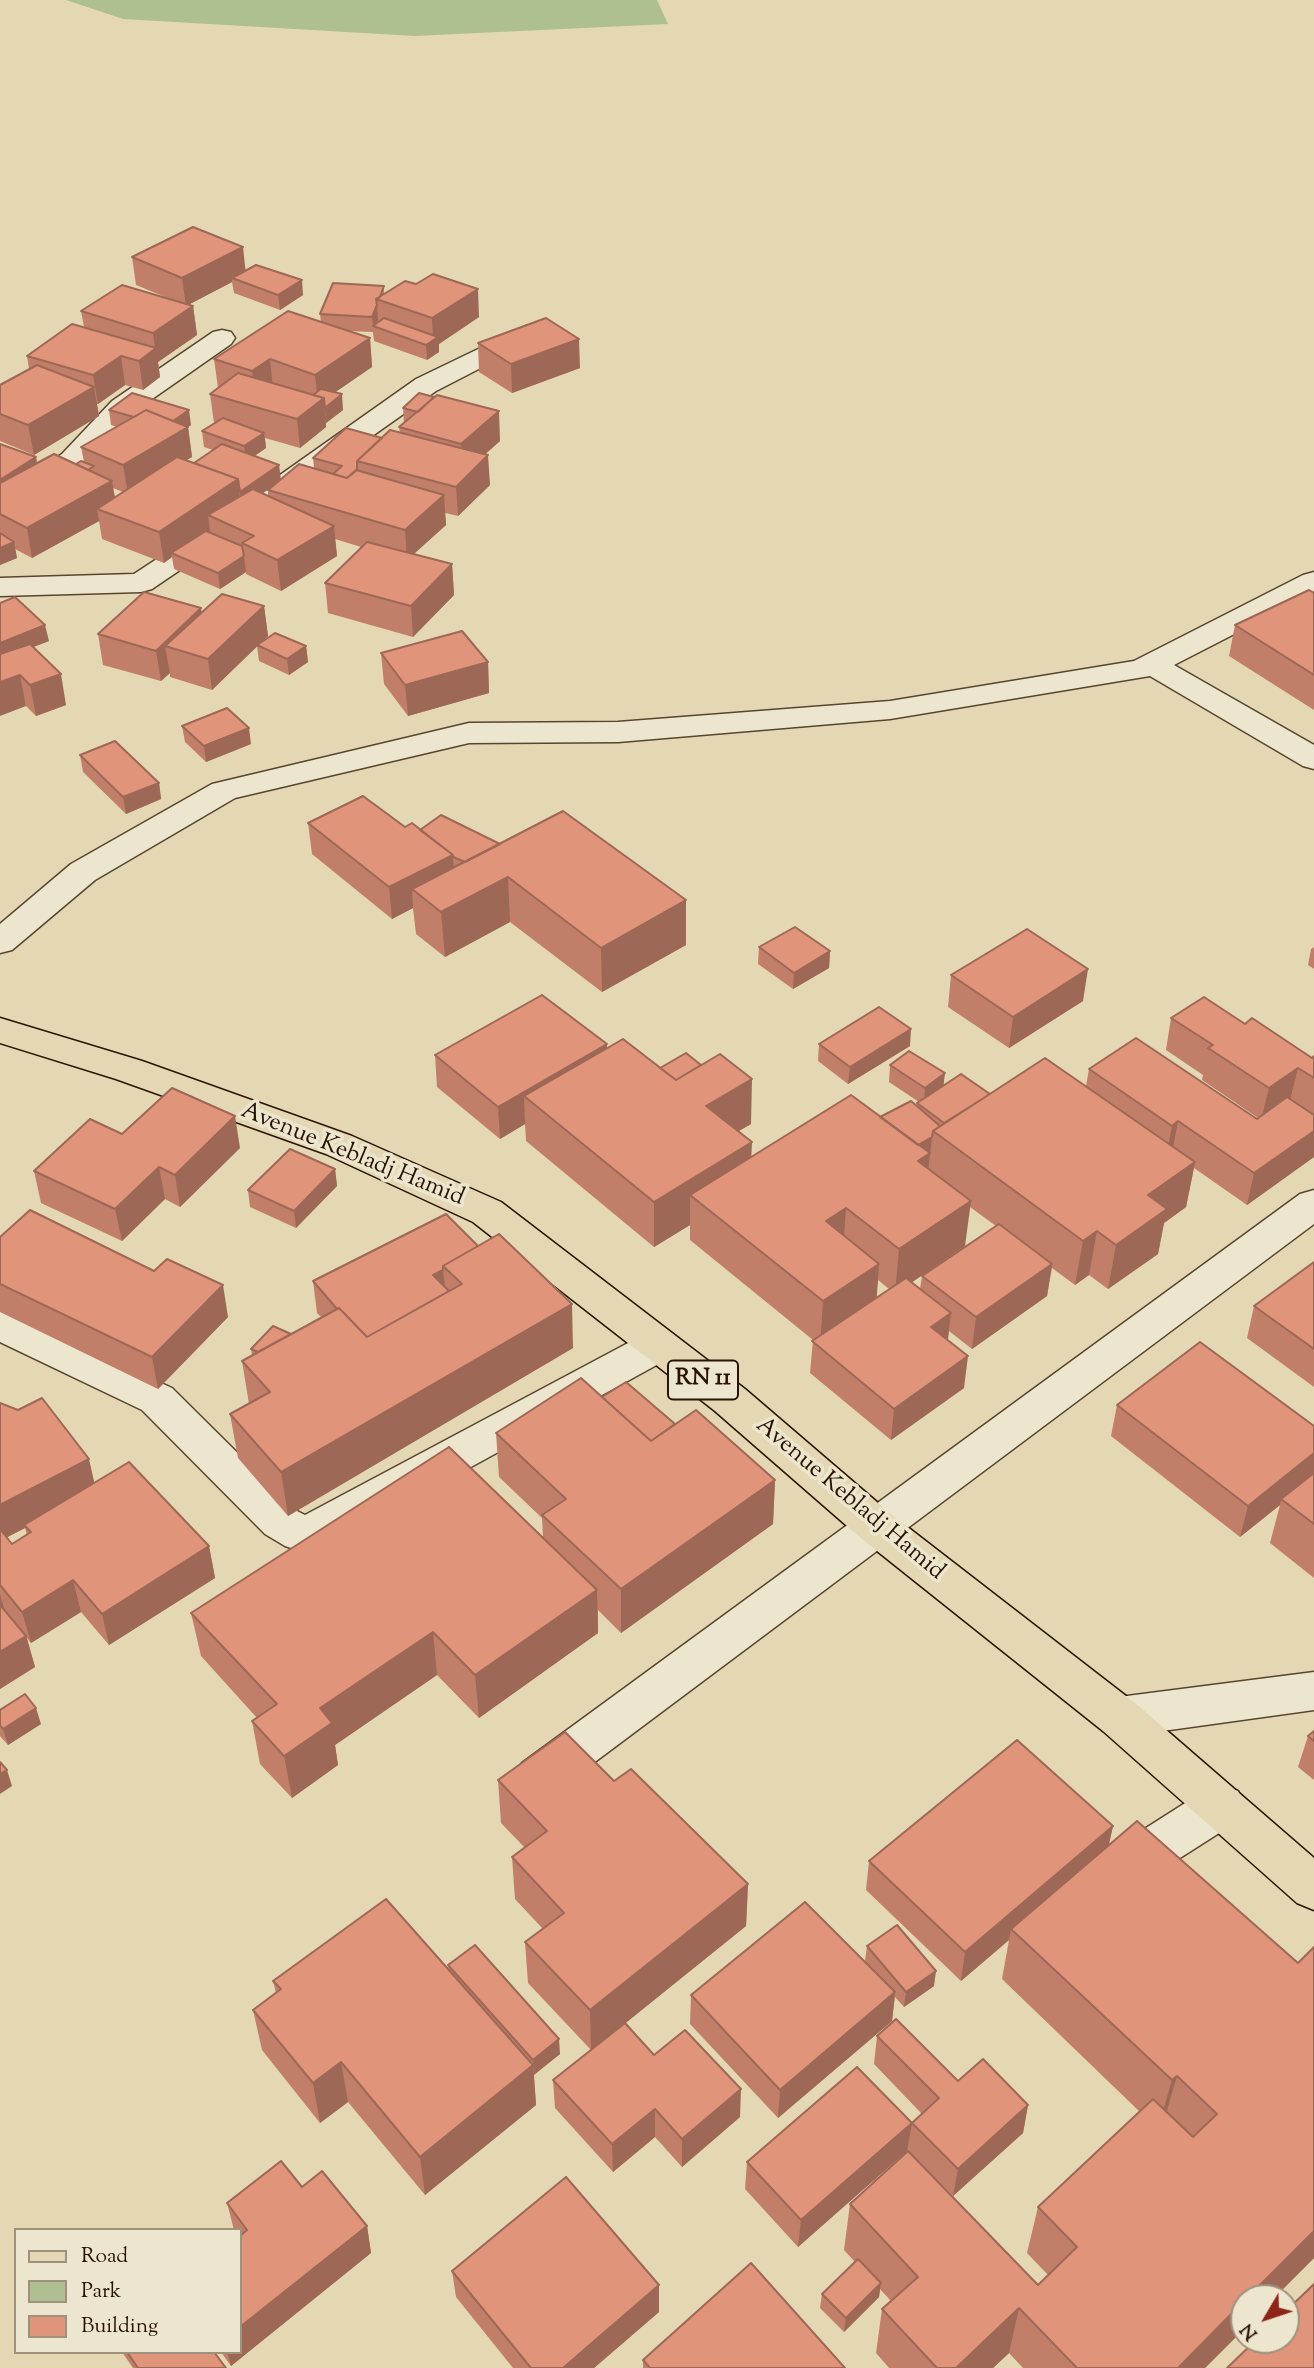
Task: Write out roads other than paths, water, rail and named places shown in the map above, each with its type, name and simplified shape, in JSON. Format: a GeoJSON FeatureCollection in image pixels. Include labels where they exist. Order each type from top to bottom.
{"type":"FeatureCollection","features":[{"type":"Feature","properties":{"kind":"main road","name":"Avenue Kebladj Hamid"},"geometry":{"type":"LineString","coordinates":[[0,1030],[128,1070],[339,1145],[487,1212],[730,1400],[877,1527],[1119,1717],[1314,1888]]}},
{"type":"Feature","properties":{"kind":"street"},"geometry":{"type":"LineString","coordinates":[[0,587],[141,583],[426,385],[539,328]]}},
{"type":"Feature","properties":{"kind":"street"},"geometry":{"type":"LineString","coordinates":[[0,508],[72,460],[122,407],[222,338]]}},
{"type":"Feature","properties":{"kind":"street"},"geometry":{"type":"LineString","coordinates":[[0,942],[83,872],[224,791],[469,733],[618,733],[890,710],[1142,670],[1314,581]]}},
{"type":"Feature","properties":{"kind":"street"},"geometry":{"type":"LineString","coordinates":[[1153,665],[1314,759]]}},
{"type":"Feature","properties":{"kind":"street"},"geometry":{"type":"LineString","coordinates":[[530,1784],[1314,1204]]}},
{"type":"Feature","properties":{"kind":"street"},"geometry":{"type":"LineString","coordinates":[[0,1324],[157,1399],[280,1522],[300,1534],[323,1528],[659,1345]]}},
{"type":"Feature","properties":{"kind":"street"},"geometry":{"type":"LineString","coordinates":[[1119,1717],[1314,1691]]}},
{"type":"Feature","properties":{"kind":"street"},"geometry":{"type":"LineString","coordinates":[[1085,1893],[1221,1806]]}}]}
